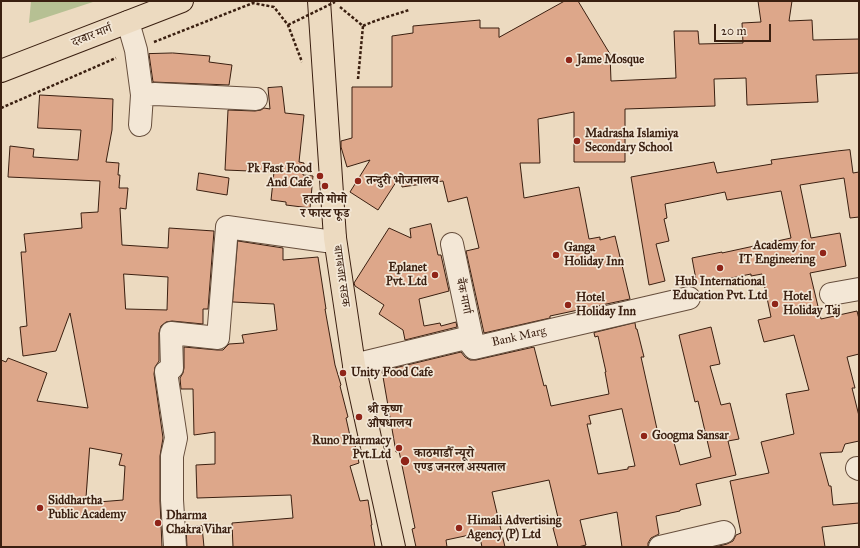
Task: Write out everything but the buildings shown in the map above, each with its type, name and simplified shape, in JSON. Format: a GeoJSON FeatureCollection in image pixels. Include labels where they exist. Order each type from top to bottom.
{"type":"FeatureCollection","features":[{"type":"Feature","properties":{"kind":"main road","name":"दरबार मार्ग"},"geometry":{"type":"LineString","coordinates":[[1,71],[182,1]]}},
{"type":"Feature","properties":{"kind":"main road","name":"बागबजार सडक"},"geometry":{"type":"LineString","coordinates":[[330,1],[336,238],[354,365],[394,547]]}},
{"type":"Feature","properties":{"kind":"street"},"geometry":{"type":"LineString","coordinates":[[128,22],[136,50],[142,95],[140,125]]}},
{"type":"Feature","properties":{"kind":"street"},"geometry":{"type":"LineString","coordinates":[[142,95],[155,94],[256,99]]}},
{"type":"Feature","properties":{"kind":"street"},"geometry":{"type":"LineString","coordinates":[[175,547],[172,500],[172,456],[176,438],[166,372],[172,368],[171,333],[218,338],[227,227],[326,241],[336,238]]}},
{"type":"Feature","properties":{"kind":"street","name":"बैंक मार्गा"},"geometry":{"type":"LineString","coordinates":[[452,244],[474,348]]}},
{"type":"Feature","properties":{"kind":"street"},"geometry":{"type":"LineString","coordinates":[[831,294],[859,289]]}},
{"type":"Feature","properties":{"kind":"street","name":"Bank Marg"},"geometry":{"type":"LineString","coordinates":[[474,348],[689,298]]}},
{"type":"Feature","properties":{"kind":"street"},"geometry":{"type":"LineString","coordinates":[[354,365],[466,338],[474,348]]}},
{"type":"Feature","properties":{"kind":"street"},"geometry":{"type":"LineString","coordinates":[[660,547],[724,532]]}},
{"type":"Feature","properties":{"kind":"path"},"geometry":{"type":"LineString","coordinates":[[288,25],[330,1],[363,26]]}},
{"type":"Feature","properties":{"kind":"path"},"geometry":{"type":"LineString","coordinates":[[253,3],[274,6],[288,25],[303,67]]}},
{"type":"Feature","properties":{"kind":"path"},"geometry":{"type":"LineString","coordinates":[[363,26],[374,20],[409,10]]}},
{"type":"Feature","properties":{"kind":"path"},"geometry":{"type":"LineString","coordinates":[[358,79],[363,26]]}},
{"type":"Feature","properties":{"kind":"green space"},"geometry":{"type":"Polygon","coordinates":[[[31,1],[96,1],[29,23],[31,1]]]}},
{"type":"Feature","properties":{"kind":"place","name":"Jame Mosque"},"geometry":{"type":"Point","coordinates":[569,60]}},
{"type":"Feature","properties":{"kind":"place","name":"Madrasha Islamiya Secondary School"},"geometry":{"type":"Point","coordinates":[577,141]}},
{"type":"Feature","properties":{"kind":"place","name":"Pk Fast Food And Cafe"},"geometry":{"type":"Point","coordinates":[320,176]}},
{"type":"Feature","properties":{"kind":"place","name":"तन्दुरी भोजनालय"},"geometry":{"type":"Point","coordinates":[358,181]}},
{"type":"Feature","properties":{"kind":"place","name":"हरती मोमो र फास्ट फूड"},"geometry":{"type":"Point","coordinates":[325,186]}},
{"type":"Feature","properties":{"kind":"place","name":"Academy for IT Engineering"},"geometry":{"type":"Point","coordinates":[823,253]}},
{"type":"Feature","properties":{"kind":"place","name":"Ganga Holiday Inn"},"geometry":{"type":"Point","coordinates":[556,255]}},
{"type":"Feature","properties":{"kind":"place","name":"Hub International Education Pvt. Ltd"},"geometry":{"type":"Point","coordinates":[720,268]}},
{"type":"Feature","properties":{"kind":"place","name":"Eplanet Pvt. Ltd"},"geometry":{"type":"Point","coordinates":[435,275]}},
{"type":"Feature","properties":{"kind":"place","name":"Hotel Holiday Taj"},"geometry":{"type":"Point","coordinates":[775,304]}},
{"type":"Feature","properties":{"kind":"place","name":"Hotel Holiday Inn"},"geometry":{"type":"Point","coordinates":[568,305]}},
{"type":"Feature","properties":{"kind":"place","name":"Unity Food Cafe"},"geometry":{"type":"Point","coordinates":[343,373]}},
{"type":"Feature","properties":{"kind":"place","name":"श्री कृष्ण औषधालय"},"geometry":{"type":"Point","coordinates":[359,417]}},
{"type":"Feature","properties":{"kind":"place","name":"Googma Sansar"},"geometry":{"type":"Point","coordinates":[644,436]}},
{"type":"Feature","properties":{"kind":"place","name":"Runo Pharmacy Pvt.Ltd"},"geometry":{"type":"Point","coordinates":[399,448]}},
{"type":"Feature","properties":{"kind":"place","name":"काठमाडौँ न्यूरो एण्ड जनरल अस्पताल"},"geometry":{"type":"Point","coordinates":[405,461]}},
{"type":"Feature","properties":{"kind":"place","name":"Siddhartha Public Academy"},"geometry":{"type":"Point","coordinates":[40,508]}},
{"type":"Feature","properties":{"kind":"place","name":"Dharma Chakra Vihar"},"geometry":{"type":"Point","coordinates":[158,523]}},
{"type":"Feature","properties":{"kind":"place","name":"Himali Advertising Agency (P) Ltd"},"geometry":{"type":"Point","coordinates":[459,528]}}]}
